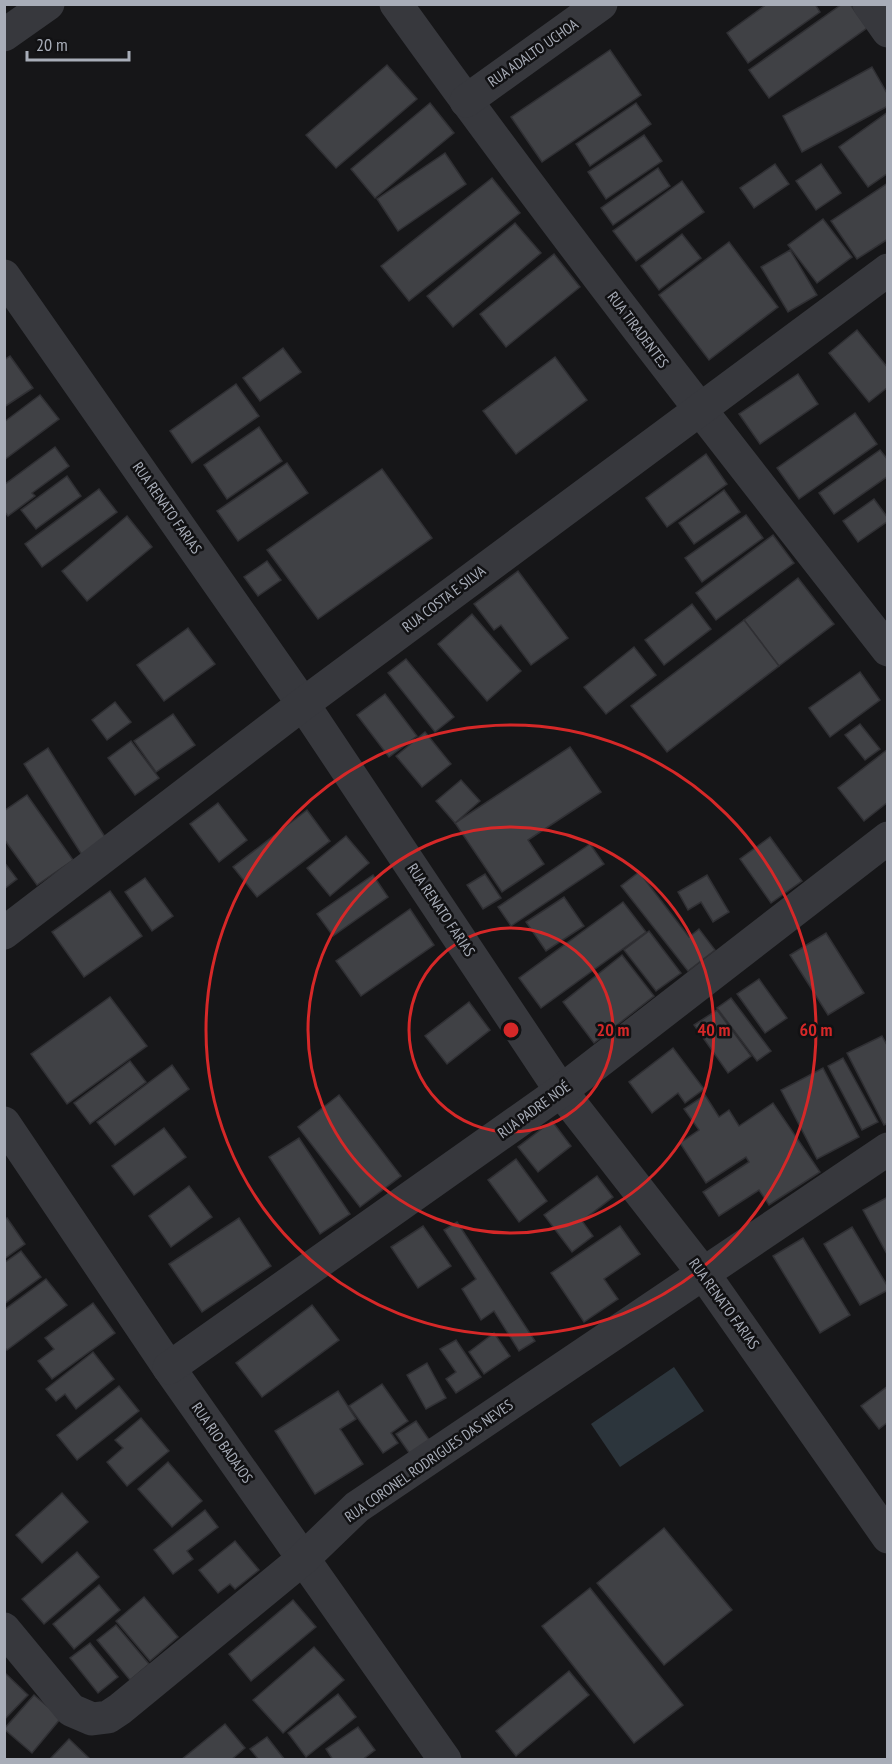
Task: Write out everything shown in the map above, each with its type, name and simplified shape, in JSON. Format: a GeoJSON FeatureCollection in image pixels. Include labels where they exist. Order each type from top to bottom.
{"type":"FeatureCollection","features":[{"type":"Feature","properties":{"kind":"street"},"geometry":{"type":"LineString","coordinates":[[4,35],[48,4]]}},
{"type":"Feature","properties":{"kind":"street","name":"RUA TIRADENTES"},"geometry":{"type":"LineString","coordinates":[[396,4],[465,101],[699,409],[888,650]]}},
{"type":"Feature","properties":{"kind":"street","name":"RUA ADALTO UCHOA"},"geometry":{"type":"LineString","coordinates":[[465,101],[601,4]]}},
{"type":"Feature","properties":{"kind":"street"},"geometry":{"type":"LineString","coordinates":[[869,4],[888,31]]}},
{"type":"Feature","properties":{"kind":"street","name":"RUA COSTA E SILVA"},"geometry":{"type":"LineString","coordinates":[[4,933],[303,704],[888,270]]}},
{"type":"Feature","properties":{"kind":"street","name":"RUA RENATO FARIAS"},"geometry":{"type":"LineString","coordinates":[[4,276],[303,704],[561,1091],[703,1273],[888,1537]]}},
{"type":"Feature","properties":{"kind":"street","name":"RUA PADRE NOÉ"},"geometry":{"type":"LineString","coordinates":[[169,1368],[561,1091],[888,838]]}},
{"type":"Feature","properties":{"kind":"street","name":"RUA RIO BADAJOS"},"geometry":{"type":"LineString","coordinates":[[4,1123],[169,1368],[445,1760]]}},
{"type":"Feature","properties":{"kind":"street","name":"RUA CORONEL RODRIGUES DAS NEVES"},"geometry":{"type":"LineString","coordinates":[[4,1629],[71,1710],[92,1719],[108,1717],[304,1558],[357,1507],[888,1149]]}},
{"type":"Feature","properties":{"kind":"shaded area"},"geometry":{"type":"Polygon","coordinates":[[[674,1367],[704,1411],[620,1467],[591,1424],[674,1367]]]}},
{"type":"Feature","properties":{"kind":"building"},"geometry":{"type":"Polygon","coordinates":[[[767,4],[815,4],[820,12],[748,63],[727,33],[767,4]]]}},
{"type":"Feature","properties":{"kind":"building"},"geometry":{"type":"Polygon","coordinates":[[[842,4],[850,4],[867,28],[769,98],[749,70],[842,4]]]}},
{"type":"Feature","properties":{"kind":"building"},"geometry":{"type":"Polygon","coordinates":[[[610,50],[641,95],[542,162],[511,117],[610,50]]]}},
{"type":"Feature","properties":{"kind":"building"},"geometry":{"type":"Polygon","coordinates":[[[387,65],[417,99],[336,168],[306,135],[387,65]]]}},
{"type":"Feature","properties":{"kind":"building"},"geometry":{"type":"Polygon","coordinates":[[[872,67],[888,95],[888,106],[802,152],[783,116],[872,67]]]}},
{"type":"Feature","properties":{"kind":"building"},"geometry":{"type":"Polygon","coordinates":[[[430,103],[454,133],[375,198],[351,169],[430,103]]]}},
{"type":"Feature","properties":{"kind":"building"},"geometry":{"type":"Polygon","coordinates":[[[636,103],[651,124],[590,166],[576,144],[636,103]]]}},
{"type":"Feature","properties":{"kind":"building"},"geometry":{"type":"Polygon","coordinates":[[[888,112],[888,173],[868,187],[839,147],[888,112]]]}},
{"type":"Feature","properties":{"kind":"building"},"geometry":{"type":"Polygon","coordinates":[[[644,135],[662,161],[606,199],[588,172],[644,135]]]}},
{"type":"Feature","properties":{"kind":"building"},"geometry":{"type":"Polygon","coordinates":[[[445,153],[466,184],[398,231],[377,199],[445,153]]]}},
{"type":"Feature","properties":{"kind":"building"},"geometry":{"type":"Polygon","coordinates":[[[775,164],[789,184],[754,208],[740,188],[775,164]]]}},
{"type":"Feature","properties":{"kind":"building"},"geometry":{"type":"Polygon","coordinates":[[[821,164],[841,193],[816,210],[796,181],[821,164]]]}},
{"type":"Feature","properties":{"kind":"building"},"geometry":{"type":"Polygon","coordinates":[[[658,168],[670,186],[613,225],[601,208],[658,168]]]}},
{"type":"Feature","properties":{"kind":"building"},"geometry":{"type":"Polygon","coordinates":[[[492,178],[520,213],[409,301],[381,266],[492,178]]]}},
{"type":"Feature","properties":{"kind":"building"},"geometry":{"type":"Polygon","coordinates":[[[682,181],[704,212],[636,261],[613,231],[682,181]]]}},
{"type":"Feature","properties":{"kind":"building"},"geometry":{"type":"Polygon","coordinates":[[[888,183],[888,239],[857,259],[831,221],[888,183]]]}},
{"type":"Feature","properties":{"kind":"building"},"geometry":{"type":"Polygon","coordinates":[[[823,219],[852,257],[817,283],[788,245],[823,219]]]}},
{"type":"Feature","properties":{"kind":"building"},"geometry":{"type":"Polygon","coordinates":[[[515,223],[541,253],[453,327],[427,296],[515,223]]]}},
{"type":"Feature","properties":{"kind":"building"},"geometry":{"type":"Polygon","coordinates":[[[682,234],[701,258],[659,290],[641,266],[682,234]]]}},
{"type":"Feature","properties":{"kind":"building"},"geometry":{"type":"Polygon","coordinates":[[[729,242],[778,307],[709,360],[659,295],[729,242]]]}},
{"type":"Feature","properties":{"kind":"building"},"geometry":{"type":"Polygon","coordinates":[[[790,250],[817,295],[788,312],[761,267],[790,250]]]}},
{"type":"Feature","properties":{"kind":"building"},"geometry":{"type":"Polygon","coordinates":[[[554,254],[580,287],[506,347],[480,314],[554,254]]]}},
{"type":"Feature","properties":{"kind":"building"},"geometry":{"type":"Polygon","coordinates":[[[857,330],[888,368],[888,387],[869,402],[829,353],[857,330]]]}},
{"type":"Feature","properties":{"kind":"building"},"geometry":{"type":"Polygon","coordinates":[[[283,348],[301,372],[260,401],[243,378],[283,348]]]}},
{"type":"Feature","properties":{"kind":"building"},"geometry":{"type":"Polygon","coordinates":[[[10,356],[33,388],[4,407],[4,360],[10,356]]]}},
{"type":"Feature","properties":{"kind":"building"},"geometry":{"type":"Polygon","coordinates":[[[555,357],[587,400],[516,454],[483,411],[555,357]]]}},
{"type":"Feature","properties":{"kind":"building"},"geometry":{"type":"Polygon","coordinates":[[[798,374],[818,404],[760,444],[739,414],[798,374]]]}},
{"type":"Feature","properties":{"kind":"building"},"geometry":{"type":"Polygon","coordinates":[[[236,384],[259,416],[192,463],[170,431],[236,384]]]}},
{"type":"Feature","properties":{"kind":"building"},"geometry":{"type":"Polygon","coordinates":[[[40,395],[59,419],[4,460],[4,422],[40,395]]]}},
{"type":"Feature","properties":{"kind":"building"},"geometry":{"type":"Polygon","coordinates":[[[855,413],[877,444],[799,499],[777,468],[855,413]]]}},
{"type":"Feature","properties":{"kind":"building"},"geometry":{"type":"Polygon","coordinates":[[[259,427],[282,461],[227,499],[204,465],[259,427]]]}},
{"type":"Feature","properties":{"kind":"building"},"geometry":{"type":"Polygon","coordinates":[[[55,447],[69,466],[32,493],[35,496],[8,516],[4,511],[4,485],[55,447]]]}},
{"type":"Feature","properties":{"kind":"building"},"geometry":{"type":"Polygon","coordinates":[[[880,450],[888,460],[888,476],[834,514],[819,493],[880,450]]]}},
{"type":"Feature","properties":{"kind":"building"},"geometry":{"type":"Polygon","coordinates":[[[706,454],[727,484],[667,527],[646,498],[706,454]]]}},
{"type":"Feature","properties":{"kind":"building"},"geometry":{"type":"Polygon","coordinates":[[[287,463],[308,493],[238,541],[217,511],[287,463]]]}},
{"type":"Feature","properties":{"kind":"building"},"geometry":{"type":"Polygon","coordinates":[[[382,469],[432,538],[318,619],[267,550],[382,469]]]}},
{"type":"Feature","properties":{"kind":"building"},"geometry":{"type":"Polygon","coordinates":[[[67,476],[81,496],[36,529],[21,510],[67,476]]]}},
{"type":"Feature","properties":{"kind":"building"},"geometry":{"type":"Polygon","coordinates":[[[99,489],[117,512],[42,567],[25,544],[99,489]]]}},
{"type":"Feature","properties":{"kind":"building"},"geometry":{"type":"Polygon","coordinates":[[[724,490],[740,512],[694,544],[679,523],[724,490]]]}},
{"type":"Feature","properties":{"kind":"building"},"geometry":{"type":"Polygon","coordinates":[[[874,499],[888,521],[858,542],[843,521],[874,499]]]}},
{"type":"Feature","properties":{"kind":"building"},"geometry":{"type":"Polygon","coordinates":[[[746,515],[763,538],[702,582],[685,558],[746,515]]]}},
{"type":"Feature","properties":{"kind":"building"},"geometry":{"type":"Polygon","coordinates":[[[127,516],[152,547],[87,601],[62,571],[127,516]]]}},
{"type":"Feature","properties":{"kind":"building"},"geometry":{"type":"Polygon","coordinates":[[[773,535],[794,563],[716,620],[696,593],[773,535]]]}},
{"type":"Feature","properties":{"kind":"building"},"geometry":{"type":"Polygon","coordinates":[[[267,561],[281,580],[258,596],[244,577],[267,561]]]}},
{"type":"Feature","properties":{"kind":"building"},"geometry":{"type":"Polygon","coordinates":[[[518,571],[568,638],[531,665],[501,625],[494,630],[474,604],[518,571]]]}},
{"type":"Feature","properties":{"kind":"building"},"geometry":{"type":"Polygon","coordinates":[[[798,578],[834,624],[779,666],[744,620],[798,578]]]}},
{"type":"Feature","properties":{"kind":"building"},"geometry":{"type":"Polygon","coordinates":[[[692,604],[711,629],[664,665],[645,640],[692,604]]]}},
{"type":"Feature","properties":{"kind":"building"},"geometry":{"type":"Polygon","coordinates":[[[472,614],[521,671],[487,701],[438,644],[472,614]]]}},
{"type":"Feature","properties":{"kind":"building"},"geometry":{"type":"Polygon","coordinates":[[[744,620],[779,666],[667,752],[631,706],[744,620]]]}},
{"type":"Feature","properties":{"kind":"building"},"geometry":{"type":"Polygon","coordinates":[[[188,628],[215,664],[164,701],[137,665],[188,628]]]}},
{"type":"Feature","properties":{"kind":"building"},"geometry":{"type":"Polygon","coordinates":[[[634,647],[656,675],[606,714],[584,687],[634,647]]]}},
{"type":"Feature","properties":{"kind":"building"},"geometry":{"type":"Polygon","coordinates":[[[406,659],[454,717],[435,732],[388,673],[406,659]]]}},
{"type":"Feature","properties":{"kind":"building"},"geometry":{"type":"Polygon","coordinates":[[[860,672],[880,700],[830,737],[809,708],[860,672]]]}},
{"type":"Feature","properties":{"kind":"building"},"geometry":{"type":"Polygon","coordinates":[[[385,694],[417,736],[389,757],[357,715],[385,694]]]}},
{"type":"Feature","properties":{"kind":"building"},"geometry":{"type":"Polygon","coordinates":[[[115,702],[131,722],[107,740],[92,720],[115,702]]]}},
{"type":"Feature","properties":{"kind":"building"},"geometry":{"type":"Polygon","coordinates":[[[173,714],[195,745],[156,772],[134,741],[173,714]]]}},
{"type":"Feature","properties":{"kind":"building"},"geometry":{"type":"Polygon","coordinates":[[[860,724],[880,749],[865,760],[845,735],[860,724]]]}},
{"type":"Feature","properties":{"kind":"building"},"geometry":{"type":"Polygon","coordinates":[[[425,732],[451,764],[422,787],[396,756],[425,732]]]}},
{"type":"Feature","properties":{"kind":"building"},"geometry":{"type":"Polygon","coordinates":[[[131,741],[159,778],[135,795],[108,758],[131,741]]]}},
{"type":"Feature","properties":{"kind":"building"},"geometry":{"type":"Polygon","coordinates":[[[570,747],[601,792],[528,840],[544,864],[502,892],[455,823],[570,747]]]}},
{"type":"Feature","properties":{"kind":"building"},"geometry":{"type":"Polygon","coordinates":[[[48,748],[107,840],[82,855],[24,764],[48,748]]]}},
{"type":"Feature","properties":{"kind":"building"},"geometry":{"type":"Polygon","coordinates":[[[888,749],[888,802],[864,821],[838,788],[888,749]]]}},
{"type":"Feature","properties":{"kind":"building"},"geometry":{"type":"Polygon","coordinates":[[[461,780],[480,801],[455,823],[436,801],[461,780]]]}},
{"type":"Feature","properties":{"kind":"building"},"geometry":{"type":"Polygon","coordinates":[[[27,795],[73,860],[37,885],[4,839],[4,811],[27,795]]]}},
{"type":"Feature","properties":{"kind":"building"},"geometry":{"type":"Polygon","coordinates":[[[218,803],[247,840],[219,862],[190,824],[218,803]]]}},
{"type":"Feature","properties":{"kind":"building"},"geometry":{"type":"Polygon","coordinates":[[[307,810],[330,841],[257,897],[233,867],[307,810]]]}},
{"type":"Feature","properties":{"kind":"building"},"geometry":{"type":"Polygon","coordinates":[[[346,836],[369,863],[330,896],[307,868],[346,836]]]}},
{"type":"Feature","properties":{"kind":"building"},"geometry":{"type":"Polygon","coordinates":[[[770,837],[802,881],[771,903],[740,859],[770,837]]]}},
{"type":"Feature","properties":{"kind":"building"},"geometry":{"type":"Polygon","coordinates":[[[590,844],[604,864],[511,926],[498,907],[590,844]]]}},
{"type":"Feature","properties":{"kind":"building"},"geometry":{"type":"Polygon","coordinates":[[[4,862],[17,879],[4,889],[4,862]]]}},
{"type":"Feature","properties":{"kind":"building"},"geometry":{"type":"Polygon","coordinates":[[[639,872],[689,937],[699,929],[715,950],[688,971],[621,886],[639,872]]]}},
{"type":"Feature","properties":{"kind":"building"},"geometry":{"type":"Polygon","coordinates":[[[485,874],[501,898],[483,909],[467,885],[485,874]]]}},
{"type":"Feature","properties":{"kind":"building"},"geometry":{"type":"Polygon","coordinates":[[[373,875],[388,897],[333,936],[317,914],[373,875]]]}},
{"type":"Feature","properties":{"kind":"building"},"geometry":{"type":"Polygon","coordinates":[[[707,875],[729,912],[713,922],[701,902],[688,910],[678,892],[707,875]]]}},
{"type":"Feature","properties":{"kind":"building"},"geometry":{"type":"Polygon","coordinates":[[[145,878],[173,916],[152,931],[125,892],[145,878]]]}},
{"type":"Feature","properties":{"kind":"building"},"geometry":{"type":"Polygon","coordinates":[[[110,891],[142,936],[84,977],[52,932],[110,891]]]}},
{"type":"Feature","properties":{"kind":"building"},"geometry":{"type":"Polygon","coordinates":[[[564,897],[584,926],[546,951],[526,922],[564,897]]]}},
{"type":"Feature","properties":{"kind":"building"},"geometry":{"type":"Polygon","coordinates":[[[623,902],[646,932],[541,1008],[519,978],[623,902]]]}},
{"type":"Feature","properties":{"kind":"building"},"geometry":{"type":"Polygon","coordinates":[[[410,909],[434,945],[361,996],[336,961],[410,909]]]}},
{"type":"Feature","properties":{"kind":"building"},"geometry":{"type":"Polygon","coordinates":[[[649,931],[681,973],[656,991],[624,950],[649,931]]]}},
{"type":"Feature","properties":{"kind":"building"},"geometry":{"type":"Polygon","coordinates":[[[826,933],[864,993],[828,1015],[790,955],[826,933]]]}},
{"type":"Feature","properties":{"kind":"building"},"geometry":{"type":"Polygon","coordinates":[[[622,955],[654,996],[594,1043],[563,1002],[622,955]]]}},
{"type":"Feature","properties":{"kind":"building"},"geometry":{"type":"Polygon","coordinates":[[[759,979],[787,1018],[765,1033],[737,994],[759,979]]]}},
{"type":"Feature","properties":{"kind":"building"},"geometry":{"type":"Polygon","coordinates":[[[110,997],[147,1046],[67,1104],[31,1054],[110,997]]]}},
{"type":"Feature","properties":{"kind":"building"},"geometry":{"type":"Polygon","coordinates":[[[731,998],[771,1051],[757,1061],[717,1008],[731,998]]]}},
{"type":"Feature","properties":{"kind":"building"},"geometry":{"type":"Polygon","coordinates":[[[469,1002],[490,1030],[447,1064],[425,1036],[469,1002]]]}},
{"type":"Feature","properties":{"kind":"building"},"geometry":{"type":"Polygon","coordinates":[[[717,1010],[751,1056],[728,1073],[694,1025],[717,1010]]]}},
{"type":"Feature","properties":{"kind":"building"},"geometry":{"type":"Polygon","coordinates":[[[882,1036],[888,1047],[888,1123],[884,1125],[847,1053],[882,1036]]]}},
{"type":"Feature","properties":{"kind":"building"},"geometry":{"type":"Polygon","coordinates":[[[673,1048],[704,1089],[685,1103],[678,1093],[652,1113],[629,1082],[673,1048]]]}},
{"type":"Feature","properties":{"kind":"building"},"geometry":{"type":"Polygon","coordinates":[[[843,1058],[878,1122],[862,1130],[828,1066],[843,1058]]]}},
{"type":"Feature","properties":{"kind":"building"},"geometry":{"type":"Polygon","coordinates":[[[130,1061],[146,1082],[90,1124],[74,1103],[130,1061]]]}},
{"type":"Feature","properties":{"kind":"building"},"geometry":{"type":"Polygon","coordinates":[[[172,1065],[189,1089],[115,1145],[97,1122],[172,1065]]]}},
{"type":"Feature","properties":{"kind":"building"},"geometry":{"type":"Polygon","coordinates":[[[823,1068],[859,1137],[817,1159],[781,1090],[823,1068]]]}},
{"type":"Feature","properties":{"kind":"building"},"geometry":{"type":"Polygon","coordinates":[[[339,1095],[401,1176],[360,1207],[298,1127],[339,1095]]]}},
{"type":"Feature","properties":{"kind":"building"},"geometry":{"type":"Polygon","coordinates":[[[705,1095],[719,1117],[729,1110],[739,1126],[773,1103],[820,1172],[769,1205],[759,1190],[719,1216],[703,1192],[749,1162],[746,1157],[706,1183],[680,1143],[699,1130],[684,1109],[705,1095]]]}},
{"type":"Feature","properties":{"kind":"building"},"geometry":{"type":"Polygon","coordinates":[[[552,1121],[571,1146],[538,1172],[518,1147],[552,1121]]]}},
{"type":"Feature","properties":{"kind":"building"},"geometry":{"type":"Polygon","coordinates":[[[164,1128],[186,1157],[134,1195],[112,1166],[164,1128]]]}},
{"type":"Feature","properties":{"kind":"building"},"geometry":{"type":"Polygon","coordinates":[[[299,1138],[350,1214],[320,1234],[269,1157],[299,1138]]]}},
{"type":"Feature","properties":{"kind":"building"},"geometry":{"type":"Polygon","coordinates":[[[516,1159],[547,1201],[519,1222],[488,1180],[516,1159]]]}},
{"type":"Feature","properties":{"kind":"building"},"geometry":{"type":"Polygon","coordinates":[[[597,1176],[613,1197],[582,1221],[593,1236],[572,1252],[544,1215],[597,1176]]]}},
{"type":"Feature","properties":{"kind":"building"},"geometry":{"type":"Polygon","coordinates":[[[189,1186],[212,1217],[171,1247],[149,1216],[189,1186]]]}},
{"type":"Feature","properties":{"kind":"building"},"geometry":{"type":"Polygon","coordinates":[[[888,1197],[888,1256],[863,1210],[888,1197]]]}},
{"type":"Feature","properties":{"kind":"building"},"geometry":{"type":"Polygon","coordinates":[[[7,1218],[25,1244],[4,1259],[4,1220],[7,1218]]]}},
{"type":"Feature","properties":{"kind":"building"},"geometry":{"type":"Polygon","coordinates":[[[239,1218],[271,1266],[202,1312],[169,1264],[239,1218]]]}},
{"type":"Feature","properties":{"kind":"building"},"geometry":{"type":"Polygon","coordinates":[[[457,1222],[535,1341],[519,1351],[494,1311],[481,1320],[462,1289],[476,1279],[444,1230],[457,1222]]]}},
{"type":"Feature","properties":{"kind":"building"},"geometry":{"type":"Polygon","coordinates":[[[423,1226],[451,1266],[418,1288],[391,1247],[423,1226]]]}},
{"type":"Feature","properties":{"kind":"building"},"geometry":{"type":"Polygon","coordinates":[[[620,1226],[640,1254],[604,1279],[618,1299],[584,1322],[551,1273],[620,1226]]]}},
{"type":"Feature","properties":{"kind":"building"},"geometry":{"type":"Polygon","coordinates":[[[852,1227],[888,1287],[888,1290],[860,1305],[824,1244],[852,1227]]]}},
{"type":"Feature","properties":{"kind":"building"},"geometry":{"type":"Polygon","coordinates":[[[803,1238],[850,1315],[820,1333],[773,1256],[803,1238]]]}},
{"type":"Feature","properties":{"kind":"building"},"geometry":{"type":"Polygon","coordinates":[[[21,1251],[41,1277],[4,1304],[4,1263],[21,1251]]]}},
{"type":"Feature","properties":{"kind":"building"},"geometry":{"type":"Polygon","coordinates":[[[46,1279],[67,1305],[7,1350],[4,1347],[4,1310],[46,1279]]]}},
{"type":"Feature","properties":{"kind":"building"},"geometry":{"type":"Polygon","coordinates":[[[93,1303],[115,1333],[52,1379],[38,1361],[54,1349],[45,1338],[93,1303]]]}},
{"type":"Feature","properties":{"kind":"building"},"geometry":{"type":"Polygon","coordinates":[[[312,1305],[339,1340],[262,1397],[236,1363],[312,1305]]]}},
{"type":"Feature","properties":{"kind":"building"},"geometry":{"type":"Polygon","coordinates":[[[494,1333],[510,1356],[484,1374],[469,1352],[494,1333]]]}},
{"type":"Feature","properties":{"kind":"building"},"geometry":{"type":"Polygon","coordinates":[[[456,1340],[481,1377],[456,1393],[446,1379],[456,1372],[440,1349],[456,1340]]]}},
{"type":"Feature","properties":{"kind":"building"},"geometry":{"type":"Polygon","coordinates":[[[93,1352],[114,1379],[76,1409],[65,1394],[56,1401],[46,1389],[93,1352]]]}},
{"type":"Feature","properties":{"kind":"building"},"geometry":{"type":"Polygon","coordinates":[[[427,1363],[446,1398],[426,1409],[407,1375],[427,1363]]]}},
{"type":"Feature","properties":{"kind":"building"},"geometry":{"type":"Polygon","coordinates":[[[382,1384],[408,1421],[391,1433],[398,1443],[383,1453],[349,1406],[382,1384]]]}},
{"type":"Feature","properties":{"kind":"building"},"geometry":{"type":"Polygon","coordinates":[[[119,1386],[139,1411],[77,1460],[57,1435],[119,1386]]]}},
{"type":"Feature","properties":{"kind":"building"},"geometry":{"type":"Polygon","coordinates":[[[888,1386],[888,1422],[879,1429],[861,1406],[888,1386]]]}},
{"type":"Feature","properties":{"kind":"building"},"geometry":{"type":"Polygon","coordinates":[[[338,1391],[356,1419],[340,1429],[363,1464],[315,1494],[275,1431],[338,1391]]]}},
{"type":"Feature","properties":{"kind":"building"},"geometry":{"type":"Polygon","coordinates":[[[141,1418],[169,1451],[127,1486],[107,1462],[123,1448],[115,1440],[141,1418]]]}},
{"type":"Feature","properties":{"kind":"building"},"geometry":{"type":"Polygon","coordinates":[[[416,1421],[430,1441],[410,1454],[396,1434],[416,1421]]]}},
{"type":"Feature","properties":{"kind":"building"},"geometry":{"type":"Polygon","coordinates":[[[168,1462],[202,1501],[172,1527],[138,1489],[168,1462]]]}},
{"type":"Feature","properties":{"kind":"building"},"geometry":{"type":"Polygon","coordinates":[[[62,1493],[88,1522],[42,1563],[16,1535],[62,1493]]]}},
{"type":"Feature","properties":{"kind":"building"},"geometry":{"type":"Polygon","coordinates":[[[205,1510],[218,1527],[187,1551],[193,1559],[173,1574],[154,1550],[205,1510]]]}},
{"type":"Feature","properties":{"kind":"building"},"geometry":{"type":"Polygon","coordinates":[[[664,1528],[732,1610],[664,1665],[597,1583],[664,1528]]]}},
{"type":"Feature","properties":{"kind":"building"},"geometry":{"type":"Polygon","coordinates":[[[235,1541],[259,1570],[235,1589],[230,1584],[218,1593],[199,1570],[235,1541]]]}},
{"type":"Feature","properties":{"kind":"building"},"geometry":{"type":"Polygon","coordinates":[[[77,1552],[99,1577],[44,1624],[22,1599],[77,1552]]]}},
{"type":"Feature","properties":{"kind":"building"},"geometry":{"type":"Polygon","coordinates":[[[99,1585],[120,1610],[74,1649],[53,1624],[99,1585]]]}},
{"type":"Feature","properties":{"kind":"building"},"geometry":{"type":"Polygon","coordinates":[[[590,1588],[683,1705],[634,1743],[542,1626],[590,1588]]]}},
{"type":"Feature","properties":{"kind":"building"},"geometry":{"type":"Polygon","coordinates":[[[144,1597],[178,1637],[150,1661],[116,1621],[144,1597]]]}},
{"type":"Feature","properties":{"kind":"building"},"geometry":{"type":"Polygon","coordinates":[[[293,1600],[316,1627],[251,1681],[229,1654],[293,1600]]]}},
{"type":"Feature","properties":{"kind":"building"},"geometry":{"type":"Polygon","coordinates":[[[116,1625],[149,1664],[130,1680],[97,1640],[116,1625]]]}},
{"type":"Feature","properties":{"kind":"building"},"geometry":{"type":"Polygon","coordinates":[[[90,1643],[118,1677],[98,1693],[70,1658],[90,1643]]]}},
{"type":"Feature","properties":{"kind":"building"},"geometry":{"type":"Polygon","coordinates":[[[314,1647],[344,1680],[283,1733],[253,1700],[314,1647]]]}},
{"type":"Feature","properties":{"kind":"building"},"geometry":{"type":"Polygon","coordinates":[[[569,1671],[589,1695],[516,1756],[496,1731],[569,1671]]]}},
{"type":"Feature","properties":{"kind":"building"},"geometry":{"type":"Polygon","coordinates":[[[4,1672],[28,1695],[4,1720],[4,1672]]]}},
{"type":"Feature","properties":{"kind":"building"},"geometry":{"type":"Polygon","coordinates":[[[338,1694],[356,1717],[306,1757],[288,1733],[338,1694]]]}},
{"type":"Feature","properties":{"kind":"building"},"geometry":{"type":"Polygon","coordinates":[[[34,1695],[61,1718],[32,1753],[4,1729],[34,1695]]]}},
{"type":"Feature","properties":{"kind":"building"},"geometry":{"type":"Polygon","coordinates":[[[225,1724],[245,1748],[231,1760],[181,1760],[225,1724]]]}},
{"type":"Feature","properties":{"kind":"building"},"geometry":{"type":"Polygon","coordinates":[[[358,1727],[375,1750],[362,1760],[333,1760],[326,1749],[358,1727]]]}},
{"type":"Feature","properties":{"kind":"building"},"geometry":{"type":"Polygon","coordinates":[[[267,1737],[285,1760],[259,1760],[250,1749],[267,1737]]]}},
{"type":"Feature","properties":{"kind":"building"},"geometry":{"type":"Polygon","coordinates":[[[69,1739],[91,1760],[49,1760],[69,1739]]]}}]}
